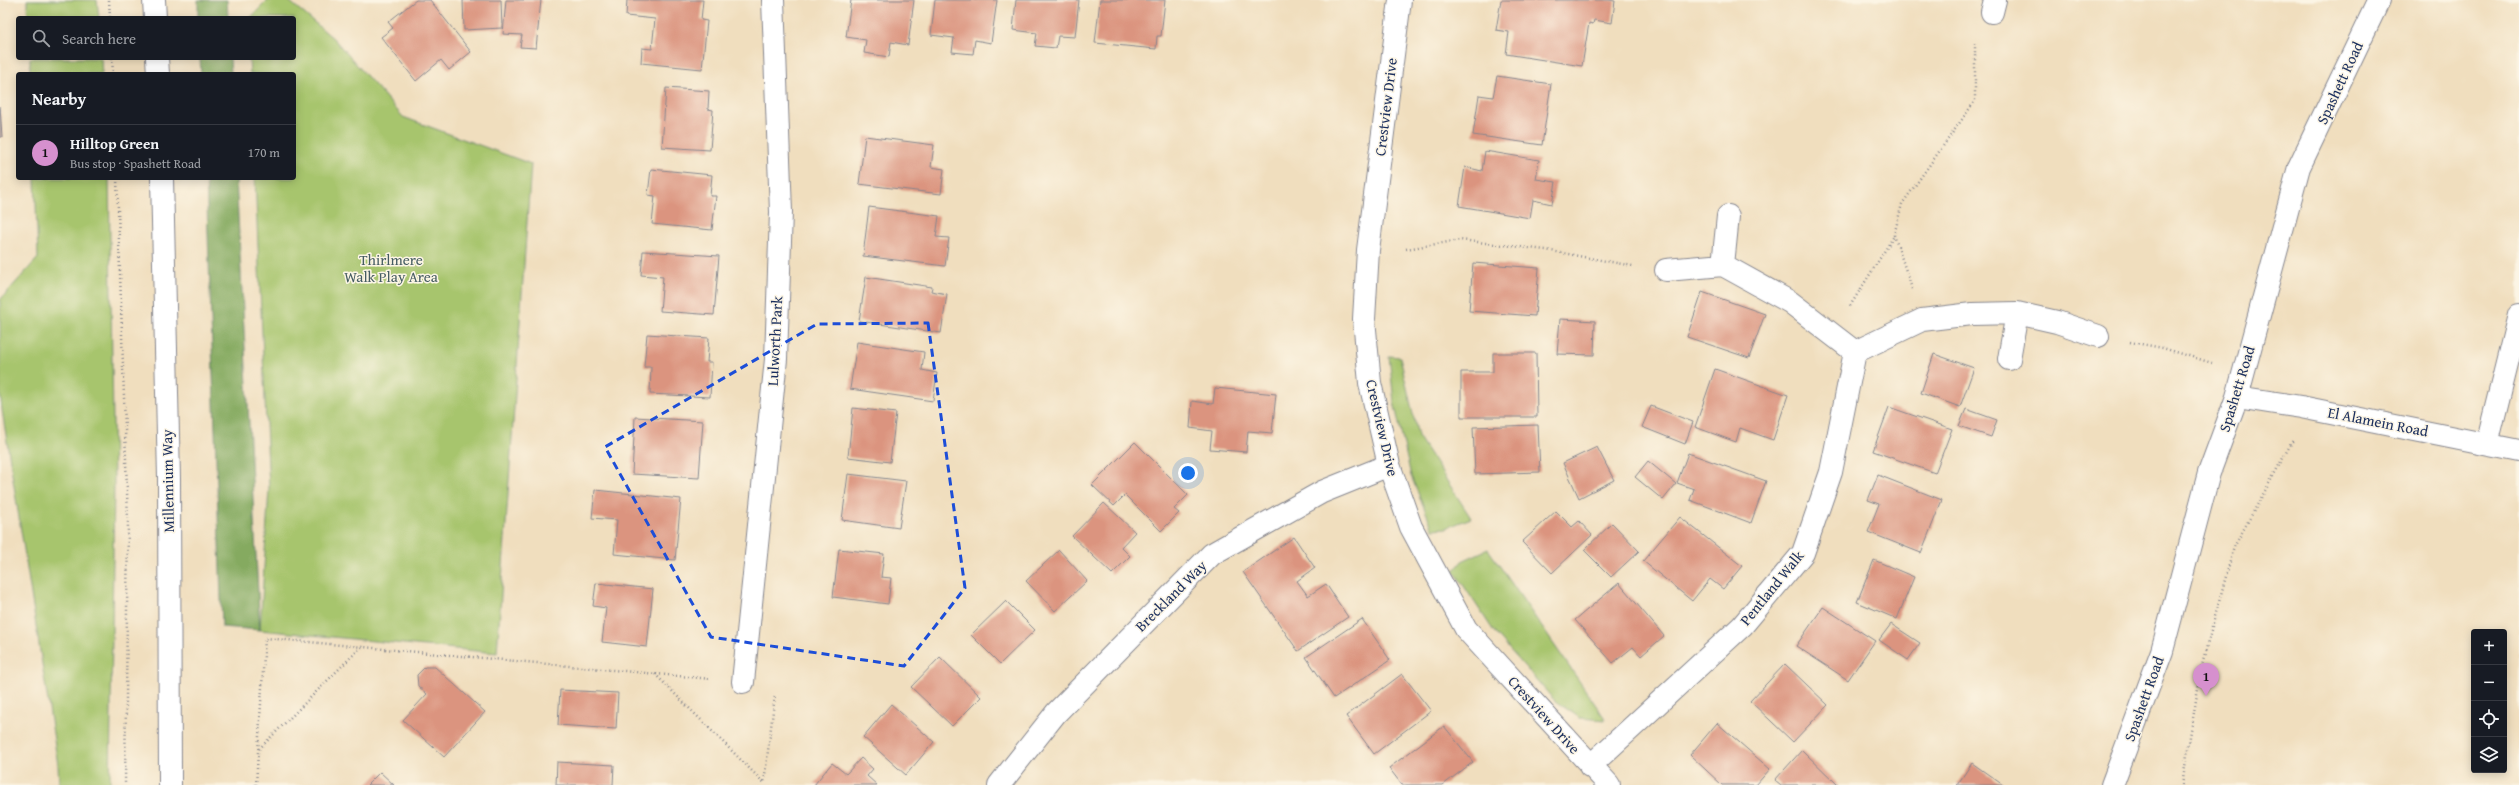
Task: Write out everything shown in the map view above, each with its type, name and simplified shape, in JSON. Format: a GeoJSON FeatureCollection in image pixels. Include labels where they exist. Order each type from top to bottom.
{"type":"FeatureCollection","features":[{"type":"Feature","properties":{"kind":"main road"},"geometry":{"type":"LineString","coordinates":[[154,0],[155,16]]}},
{"type":"Feature","properties":{"kind":"main road","name":"Lulworth Park"},"geometry":{"type":"LineString","coordinates":[[743,682],[776,359],[781,212],[773,0]]}},
{"type":"Feature","properties":{"kind":"main road","name":"Crestview Drive"},"geometry":{"type":"LineString","coordinates":[[1400,0],[1368,250],[1364,319],[1370,383],[1389,465],[1411,527],[1466,629],[1609,785]]}},
{"type":"Feature","properties":{"kind":"main road","name":"Spashett Road"},"geometry":{"type":"LineString","coordinates":[[2112,785],[2162,651],[2209,473],[2237,397],[2299,168],[2379,0]]}},
{"type":"Feature","properties":{"kind":"main road"},"geometry":{"type":"LineString","coordinates":[[157,60],[158,72]]}},
{"type":"Feature","properties":{"kind":"main road","name":"Millennium Way"},"geometry":{"type":"LineString","coordinates":[[162,180],[169,478],[170,785]]}},
{"type":"Feature","properties":{"kind":"main road"},"geometry":{"type":"LineString","coordinates":[[1723,265],[1728,216]]}},
{"type":"Feature","properties":{"kind":"main road"},"geometry":{"type":"LineString","coordinates":[[1666,270],[1723,265],[1790,302],[1833,333],[1855,352],[1922,320],[2017,313],[2057,322],[2098,336]]}},
{"type":"Feature","properties":{"kind":"main road"},"geometry":{"type":"LineString","coordinates":[[2009,359],[2017,313]]}},
{"type":"Feature","properties":{"kind":"main road"},"geometry":{"type":"LineString","coordinates":[[2487,444],[2519,315]]}},
{"type":"Feature","properties":{"kind":"main road","name":"Pentland Walk"},"geometry":{"type":"LineString","coordinates":[[1590,766],[1742,626],[1803,553],[1831,472],[1855,352]]}},
{"type":"Feature","properties":{"kind":"main road","name":"El Alamein Road"},"geometry":{"type":"LineString","coordinates":[[2237,397],[2301,407],[2519,451]]}},
{"type":"Feature","properties":{"kind":"main road","name":"Breckland Way"},"geometry":{"type":"LineString","coordinates":[[1000,785],[1056,713],[1212,554],[1322,492],[1389,465]]}},
{"type":"Feature","properties":{"kind":"path"},"geometry":{"type":"LineString","coordinates":[[109,0],[110,16]]}},
{"type":"Feature","properties":{"kind":"path"},"geometry":{"type":"LineString","coordinates":[[1833,333],[1894,235],[1902,204],[1975,101],[1975,12],[1994,6]]}},
{"type":"Feature","properties":{"kind":"path"},"geometry":{"type":"LineString","coordinates":[[112,60],[113,72]]}},
{"type":"Feature","properties":{"kind":"path"},"geometry":{"type":"LineString","coordinates":[[117,180],[128,522],[125,785]]}},
{"type":"Feature","properties":{"kind":"path"},"geometry":{"type":"LineString","coordinates":[[1894,235],[1922,320]]}},
{"type":"Feature","properties":{"kind":"path"},"geometry":{"type":"LineString","coordinates":[[1406,249],[1460,240],[1546,250],[1666,270]]}},
{"type":"Feature","properties":{"kind":"path"},"geometry":{"type":"LineString","coordinates":[[2098,336],[2162,348],[2244,370]]}},
{"type":"Feature","properties":{"kind":"path"},"geometry":{"type":"LineString","coordinates":[[2182,785],[2202,664],[2234,547],[2292,446],[2301,407]]}},
{"type":"Feature","properties":{"kind":"path"},"geometry":{"type":"LineString","coordinates":[[256,785],[265,638],[776,686],[765,784]]}},
{"type":"Feature","properties":{"kind":"path"},"geometry":{"type":"LineString","coordinates":[[259,749],[362,646]]}},
{"type":"Feature","properties":{"kind":"path"},"geometry":{"type":"LineString","coordinates":[[655,674],[765,784]]}},
{"type":"Feature","properties":{"kind":"highlighted area"},"geometry":{"type":"Polygon","coordinates":[[[928,323],[965,588],[904,666],[711,637],[605,447],[817,324],[928,323]]]}},
{"type":"Feature","properties":{"kind":"green space"},"geometry":{"type":"Polygon","coordinates":[[[27,0],[97,0],[99,16],[28,16],[27,0]]]}},
{"type":"Feature","properties":{"kind":"green space"},"geometry":{"type":"Polygon","coordinates":[[[198,0],[227,0],[228,16],[198,16],[198,0]]]}},
{"type":"Feature","properties":{"kind":"green space","name":"Thirlmere Walk Play Area"},"geometry":{"type":"Polygon","coordinates":[[[268,0],[288,0],[334,39],[403,117],[531,164],[497,653],[260,630],[269,489],[255,180],[296,180],[296,72],[250,72],[249,60],[296,60],[296,16],[252,16],[268,0]]]}},
{"type":"Feature","properties":{"kind":"green space"},"geometry":{"type":"Polygon","coordinates":[[[30,60],[101,60],[102,72],[30,72],[30,60]]]}},
{"type":"Feature","properties":{"kind":"green space"},"geometry":{"type":"Polygon","coordinates":[[[200,60],[230,60],[231,72],[201,72],[200,60]]]}},
{"type":"Feature","properties":{"kind":"green space"},"geometry":{"type":"Polygon","coordinates":[[[35,180],[109,180],[114,481],[110,785],[59,785],[58,765],[2,410],[0,391],[0,300],[38,258],[35,180]]]}},
{"type":"Feature","properties":{"kind":"green space"},"geometry":{"type":"Polygon","coordinates":[[[206,180],[236,180],[260,630],[222,627],[206,180]]]}},
{"type":"Feature","properties":{"kind":"green space"},"geometry":{"type":"Polygon","coordinates":[[[1389,356],[1400,357],[1418,436],[1471,518],[1446,528],[1433,529],[1411,476],[1394,402],[1389,356]]]}},
{"type":"Feature","properties":{"kind":"green space"},"geometry":{"type":"Polygon","coordinates":[[[1488,549],[1606,720],[1580,718],[1555,701],[1495,633],[1454,571],[1462,561],[1488,549]]]}},
{"type":"Feature","properties":{"kind":"building"},"geometry":{"type":"Polygon","coordinates":[[[416,0],[430,0],[471,52],[449,70],[441,60],[416,81],[381,37],[393,28],[388,22],[416,0]]]}},
{"type":"Feature","properties":{"kind":"building"},"geometry":{"type":"Polygon","coordinates":[[[463,0],[501,0],[502,28],[464,30],[463,0]]]}},
{"type":"Feature","properties":{"kind":"building"},"geometry":{"type":"Polygon","coordinates":[[[506,0],[541,0],[536,48],[520,47],[522,35],[503,34],[506,0]]]}},
{"type":"Feature","properties":{"kind":"building"},"geometry":{"type":"Polygon","coordinates":[[[627,0],[703,0],[701,20],[707,21],[702,69],[641,63],[642,48],[652,49],[655,19],[626,16],[627,0]]]}},
{"type":"Feature","properties":{"kind":"building"},"geometry":{"type":"Polygon","coordinates":[[[851,0],[914,0],[908,45],[891,42],[889,57],[864,53],[866,40],[846,37],[851,0]]]}},
{"type":"Feature","properties":{"kind":"building"},"geometry":{"type":"Polygon","coordinates":[[[935,0],[997,0],[991,43],[975,40],[973,54],[952,52],[954,38],[931,35],[935,0]]]}},
{"type":"Feature","properties":{"kind":"building"},"geometry":{"type":"Polygon","coordinates":[[[1016,0],[1079,0],[1075,37],[1058,36],[1056,48],[1035,46],[1037,33],[1013,30],[1016,0]]]}},
{"type":"Feature","properties":{"kind":"building"},"geometry":{"type":"Polygon","coordinates":[[[1100,0],[1165,0],[1161,36],[1157,36],[1156,49],[1095,43],[1100,0]]]}},
{"type":"Feature","properties":{"kind":"building"},"geometry":{"type":"Polygon","coordinates":[[[1501,0],[1615,1],[1612,23],[1594,20],[1593,24],[1589,23],[1582,66],[1506,54],[1509,32],[1496,30],[1501,0]]]}},
{"type":"Feature","properties":{"kind":"building"},"geometry":{"type":"Polygon","coordinates":[[[1497,76],[1551,84],[1542,145],[1473,135],[1479,95],[1493,97],[1497,76]]]}},
{"type":"Feature","properties":{"kind":"building"},"geometry":{"type":"Polygon","coordinates":[[[666,88],[709,91],[708,109],[713,110],[710,150],[662,147],[666,88]]]}},
{"type":"Feature","properties":{"kind":"building"},"geometry":{"type":"Polygon","coordinates":[[[0,106],[2,137],[0,137],[0,106]]]}},
{"type":"Feature","properties":{"kind":"building"},"geometry":{"type":"Polygon","coordinates":[[[865,136],[934,145],[931,167],[944,169],[941,194],[859,184],[865,136]]]}},
{"type":"Feature","properties":{"kind":"building"},"geometry":{"type":"Polygon","coordinates":[[[1485,151],[1539,160],[1536,179],[1556,182],[1552,204],[1533,200],[1530,218],[1459,206],[1465,167],[1482,171],[1485,151]]]}},
{"type":"Feature","properties":{"kind":"building"},"geometry":{"type":"Polygon","coordinates":[[[651,169],[712,175],[710,196],[716,196],[712,230],[652,224],[655,196],[648,195],[651,169]]]}},
{"type":"Feature","properties":{"kind":"building"},"geometry":{"type":"Polygon","coordinates":[[[869,207],[939,216],[936,237],[949,238],[945,266],[863,256],[869,207]]]}},
{"type":"Feature","properties":{"kind":"building"},"geometry":{"type":"Polygon","coordinates":[[[643,251],[719,256],[714,315],[660,311],[663,277],[641,275],[643,251]]]}},
{"type":"Feature","properties":{"kind":"building"},"geometry":{"type":"Polygon","coordinates":[[[1473,263],[1539,268],[1535,316],[1469,311],[1473,263]]]}},
{"type":"Feature","properties":{"kind":"building"},"geometry":{"type":"Polygon","coordinates":[[[866,277],[932,287],[931,291],[947,294],[941,333],[859,321],[866,277]]]}},
{"type":"Feature","properties":{"kind":"building"},"geometry":{"type":"Polygon","coordinates":[[[1702,292],[1765,314],[1749,358],[1687,337],[1702,292]]]}},
{"type":"Feature","properties":{"kind":"building"},"geometry":{"type":"Polygon","coordinates":[[[1560,319],[1595,321],[1594,355],[1557,354],[1560,319]]]}},
{"type":"Feature","properties":{"kind":"building"},"geometry":{"type":"Polygon","coordinates":[[[647,334],[709,338],[707,362],[712,362],[710,397],[650,394],[651,367],[644,367],[647,334]]]}},
{"type":"Feature","properties":{"kind":"building"},"geometry":{"type":"Polygon","coordinates":[[[857,342],[924,352],[922,370],[937,373],[933,401],[850,389],[857,342]]]}},
{"type":"Feature","properties":{"kind":"building"},"geometry":{"type":"Polygon","coordinates":[[[1493,353],[1536,353],[1537,417],[1461,417],[1461,372],[1493,372],[1493,353]]]}},
{"type":"Feature","properties":{"kind":"building"},"geometry":{"type":"Polygon","coordinates":[[[1934,354],[1974,368],[1960,407],[1921,393],[1934,354]]]}},
{"type":"Feature","properties":{"kind":"building"},"geometry":{"type":"Polygon","coordinates":[[[1715,369],[1788,395],[1773,440],[1740,428],[1736,442],[1695,427],[1715,369]]]}},
{"type":"Feature","properties":{"kind":"building"},"geometry":{"type":"Polygon","coordinates":[[[1215,388],[1276,394],[1272,433],[1248,431],[1246,452],[1210,449],[1212,431],[1190,428],[1192,401],[1213,404],[1215,388]]]}},
{"type":"Feature","properties":{"kind":"building"},"geometry":{"type":"Polygon","coordinates":[[[1651,406],[1693,422],[1685,444],[1642,427],[1651,406]]]}},
{"type":"Feature","properties":{"kind":"building"},"geometry":{"type":"Polygon","coordinates":[[[1889,407],[1952,429],[1935,473],[1873,451],[1889,407]]]}},
{"type":"Feature","properties":{"kind":"building"},"geometry":{"type":"Polygon","coordinates":[[[853,408],[896,413],[890,462],[848,457],[853,408]]]}},
{"type":"Feature","properties":{"kind":"building"},"geometry":{"type":"Polygon","coordinates":[[[1966,409],[1997,420],[1991,437],[1959,426],[1966,409]]]}},
{"type":"Feature","properties":{"kind":"building"},"geometry":{"type":"Polygon","coordinates":[[[635,417],[703,421],[699,478],[632,474],[635,417]]]}},
{"type":"Feature","properties":{"kind":"building"},"geometry":{"type":"Polygon","coordinates":[[[1538,425],[1540,472],[1475,474],[1473,427],[1538,425]]]}},
{"type":"Feature","properties":{"kind":"building"},"geometry":{"type":"Polygon","coordinates":[[[1135,442],[1188,495],[1174,509],[1179,513],[1161,531],[1125,495],[1114,506],[1092,485],[1135,442]]]}},
{"type":"Feature","properties":{"kind":"building"},"geometry":{"type":"Polygon","coordinates":[[[1597,447],[1614,480],[1579,498],[1563,463],[1597,447]]]}},
{"type":"Feature","properties":{"kind":"building"},"geometry":{"type":"Polygon","coordinates":[[[1688,453],[1766,481],[1751,523],[1690,500],[1694,489],[1677,483],[1688,453]]]}},
{"type":"Feature","properties":{"kind":"building"},"geometry":{"type":"Polygon","coordinates":[[[1648,461],[1676,484],[1663,500],[1635,477],[1648,461]]]}},
{"type":"Feature","properties":{"kind":"building"},"geometry":{"type":"Polygon","coordinates":[[[848,474],[906,481],[899,528],[842,520],[848,474]]]}},
{"type":"Feature","properties":{"kind":"building"},"geometry":{"type":"Polygon","coordinates":[[[1878,475],[1942,500],[1921,553],[1868,532],[1879,504],[1868,500],[1878,475]]]}},
{"type":"Feature","properties":{"kind":"building"},"geometry":{"type":"Polygon","coordinates":[[[595,490],[681,499],[675,560],[614,554],[617,520],[592,518],[595,490]]]}},
{"type":"Feature","properties":{"kind":"building"},"geometry":{"type":"Polygon","coordinates":[[[1104,503],[1135,532],[1121,547],[1130,556],[1112,574],[1072,536],[1104,503]]]}},
{"type":"Feature","properties":{"kind":"building"},"geometry":{"type":"Polygon","coordinates":[[[1556,511],[1572,527],[1579,521],[1592,535],[1552,573],[1522,542],[1556,511]]]}},
{"type":"Feature","properties":{"kind":"building"},"geometry":{"type":"Polygon","coordinates":[[[1680,517],[1742,566],[1723,589],[1710,579],[1692,601],[1643,561],[1680,517]]]}},
{"type":"Feature","properties":{"kind":"building"},"geometry":{"type":"Polygon","coordinates":[[[1612,523],[1639,551],[1611,577],[1584,550],[1612,523]]]}},
{"type":"Feature","properties":{"kind":"building"},"geometry":{"type":"Polygon","coordinates":[[[1294,537],[1315,568],[1297,581],[1308,596],[1326,584],[1348,617],[1298,651],[1243,572],[1294,537]]]}},
{"type":"Feature","properties":{"kind":"building"},"geometry":{"type":"Polygon","coordinates":[[[839,549],[884,554],[881,577],[891,578],[888,604],[833,597],[839,549]]]}},
{"type":"Feature","properties":{"kind":"building"},"geometry":{"type":"Polygon","coordinates":[[[1059,550],[1087,581],[1055,611],[1026,581],[1059,550]]]}},
{"type":"Feature","properties":{"kind":"building"},"geometry":{"type":"Polygon","coordinates":[[[1874,560],[1914,577],[1897,619],[1857,602],[1874,560]]]}},
{"type":"Feature","properties":{"kind":"building"},"geometry":{"type":"Polygon","coordinates":[[[596,583],[653,589],[647,647],[602,642],[606,608],[593,606],[596,583]]]}},
{"type":"Feature","properties":{"kind":"building"},"geometry":{"type":"Polygon","coordinates":[[[1619,583],[1664,636],[1641,656],[1633,647],[1613,663],[1575,620],[1619,583]]]}},
{"type":"Feature","properties":{"kind":"building"},"geometry":{"type":"Polygon","coordinates":[[[1006,601],[1035,630],[1000,664],[971,635],[1006,601]]]}},
{"type":"Feature","properties":{"kind":"building"},"geometry":{"type":"Polygon","coordinates":[[[1823,607],[1875,641],[1848,680],[1796,646],[1823,607]]]}},
{"type":"Feature","properties":{"kind":"building"},"geometry":{"type":"Polygon","coordinates":[[[1362,619],[1390,660],[1334,698],[1306,657],[1362,619]]]}},
{"type":"Feature","properties":{"kind":"building"},"geometry":{"type":"Polygon","coordinates":[[[1891,624],[1920,643],[1908,660],[1879,640],[1891,624]]]}},
{"type":"Feature","properties":{"kind":"building"},"geometry":{"type":"Polygon","coordinates":[[[940,657],[981,697],[952,726],[911,687],[940,657]]]}},
{"type":"Feature","properties":{"kind":"building"},"geometry":{"type":"Polygon","coordinates":[[[1785,664],[1828,705],[1793,742],[1750,701],[1785,664]]]}},
{"type":"Feature","properties":{"kind":"building"},"geometry":{"type":"Polygon","coordinates":[[[425,667],[435,667],[485,712],[444,757],[403,720],[427,694],[418,686],[417,675],[425,667]]]}},
{"type":"Feature","properties":{"kind":"building"},"geometry":{"type":"Polygon","coordinates":[[[1402,674],[1431,711],[1374,754],[1346,716],[1402,674]]]}},
{"type":"Feature","properties":{"kind":"building"},"geometry":{"type":"Polygon","coordinates":[[[560,690],[618,693],[616,729],[558,725],[560,690]]]}},
{"type":"Feature","properties":{"kind":"building"},"geometry":{"type":"Polygon","coordinates":[[[891,704],[934,742],[906,775],[863,737],[891,704]]]}},
{"type":"Feature","properties":{"kind":"building"},"geometry":{"type":"Polygon","coordinates":[[[1717,723],[1770,769],[1756,785],[1722,785],[1690,755],[1717,723]]]}},
{"type":"Feature","properties":{"kind":"building"},"geometry":{"type":"Polygon","coordinates":[[[1444,726],[1473,762],[1443,785],[1402,785],[1389,768],[1444,726]]]}},
{"type":"Feature","properties":{"kind":"building"},"geometry":{"type":"Polygon","coordinates":[[[1802,750],[1838,785],[1781,785],[1775,780],[1802,750]]]}},
{"type":"Feature","properties":{"kind":"building"},"geometry":{"type":"Polygon","coordinates":[[[861,758],[873,769],[867,776],[877,785],[814,785],[832,763],[846,774],[861,758]]]}},
{"type":"Feature","properties":{"kind":"building"},"geometry":{"type":"Polygon","coordinates":[[[557,762],[614,765],[613,785],[556,785],[557,762]]]}},
{"type":"Feature","properties":{"kind":"building"},"geometry":{"type":"Polygon","coordinates":[[[1972,763],[2003,785],[1957,785],[1972,763]]]}},
{"type":"Feature","properties":{"kind":"building"},"geometry":{"type":"Polygon","coordinates":[[[380,772],[394,785],[367,785],[380,772]]]}},
{"type":"Feature","properties":{"kind":"place","name":"Hilltop Green"},"geometry":{"type":"Point","coordinates":[2206,696]}}]}
